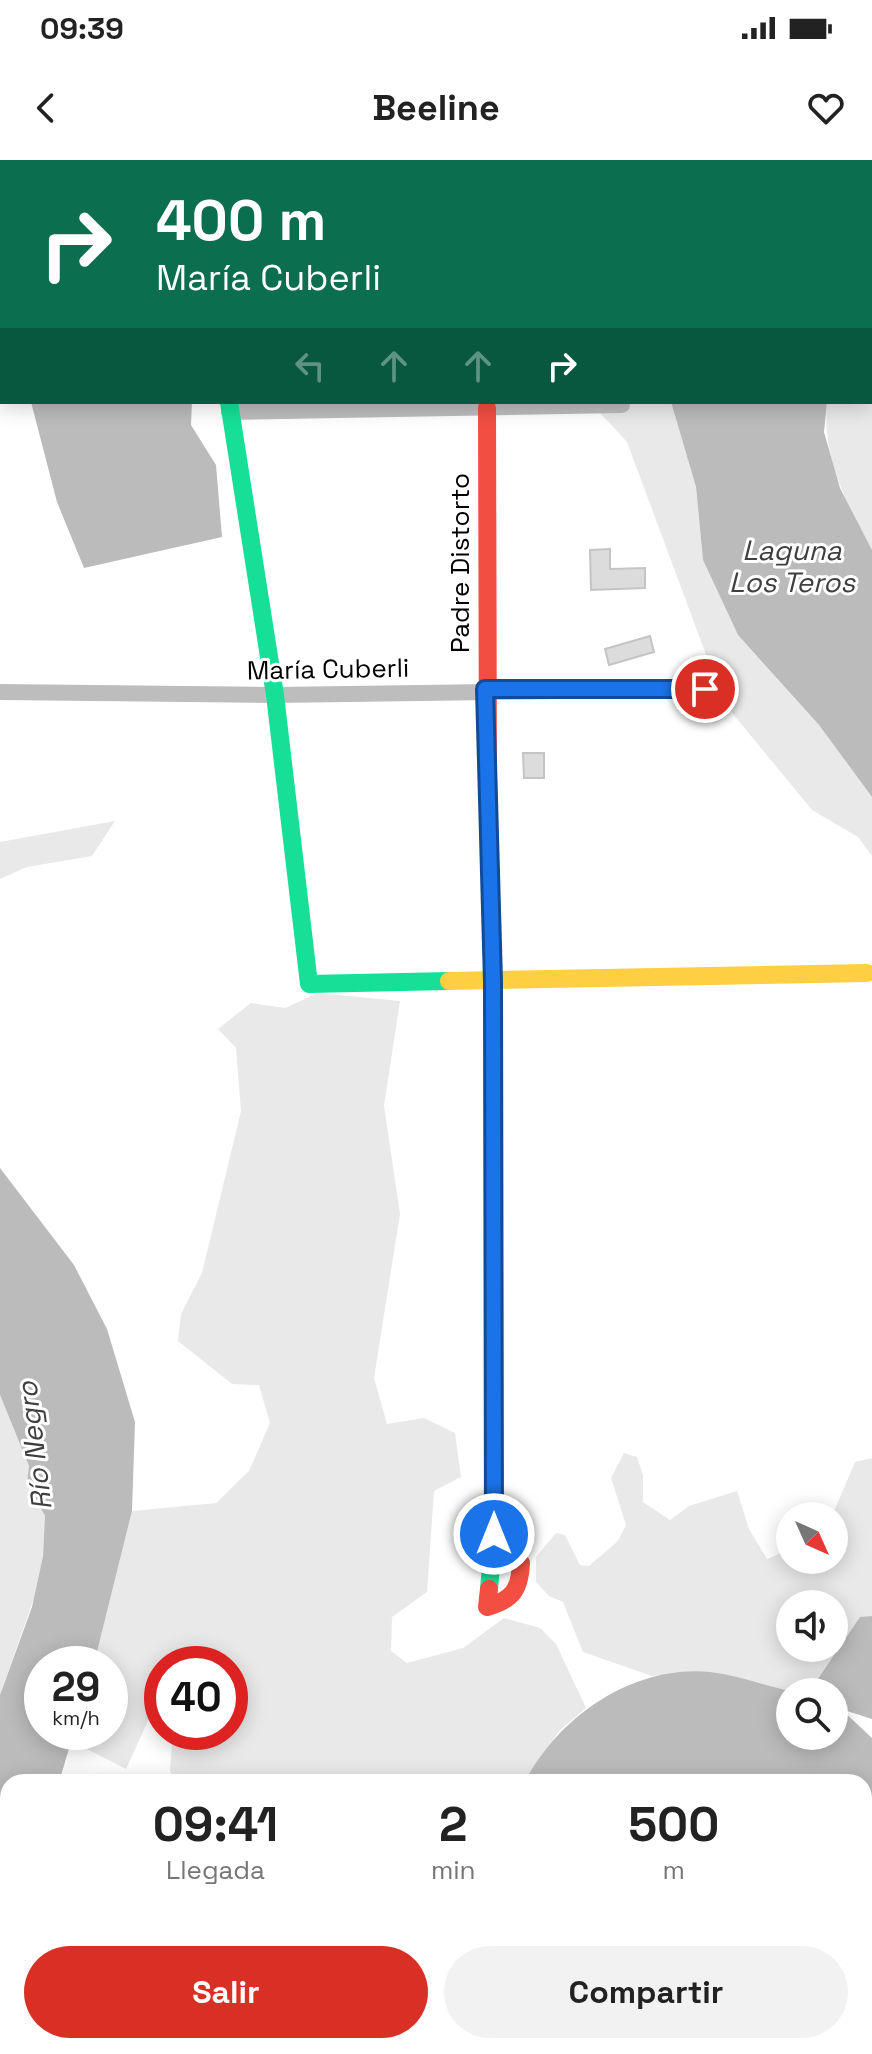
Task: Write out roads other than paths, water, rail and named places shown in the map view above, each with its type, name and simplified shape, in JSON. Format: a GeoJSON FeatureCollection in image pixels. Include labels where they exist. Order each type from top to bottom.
{"type":"FeatureCollection","features":[{"type":"Feature","properties":{"kind":"street"},"geometry":{"type":"LineString","coordinates":[[622,405],[229,407],[275,695],[309,984],[867,973]]}},
{"type":"Feature","properties":{"kind":"street","name":"Padre Distorto"},"geometry":{"type":"LineString","coordinates":[[487,408],[485,689],[493,982],[494,1534]]}},
{"type":"Feature","properties":{"kind":"street","name":"María Cuberli"},"geometry":{"type":"LineString","coordinates":[[0,692],[275,695],[485,689],[705,689]]}},
{"type":"Feature","properties":{"kind":"water"},"geometry":{"type":"Polygon","coordinates":[[[32,404],[192,404],[191,425],[216,465],[222,537],[84,568],[57,502],[32,404]]]}},
{"type":"Feature","properties":{"kind":"water","name":"Laguna Los Teros"},"geometry":{"type":"Polygon","coordinates":[[[672,404],[827,404],[824,432],[840,488],[872,550],[872,797],[819,725],[738,635],[703,560],[696,487],[672,404]]]}},
{"type":"Feature","properties":{"kind":"water","name":"Río Negro"},"geometry":{"type":"Polygon","coordinates":[[[0,1168],[74,1265],[107,1329],[135,1422],[132,1511],[98,1646],[24,1646],[24,1750],[69,1750],[61,1774],[0,1774],[0,1695],[32,1607],[43,1556],[45,1516],[27,1483],[29,1466],[0,1395],[0,1168]]]}},
{"type":"Feature","properties":{"kind":"water"},"geometry":{"type":"Polygon","coordinates":[[[872,1616],[872,1719],[848,1711],[848,1678],[819,1678],[829,1662],[848,1662],[848,1635],[860,1617],[872,1616]]]}},
{"type":"Feature","properties":{"kind":"water"},"geometry":{"type":"Polygon","coordinates":[[[681,1672],[720,1673],[776,1687],[776,1750],[848,1750],[848,1716],[872,1738],[872,1774],[530,1774],[557,1736],[578,1716],[627,1686],[681,1672]]]}}]}
